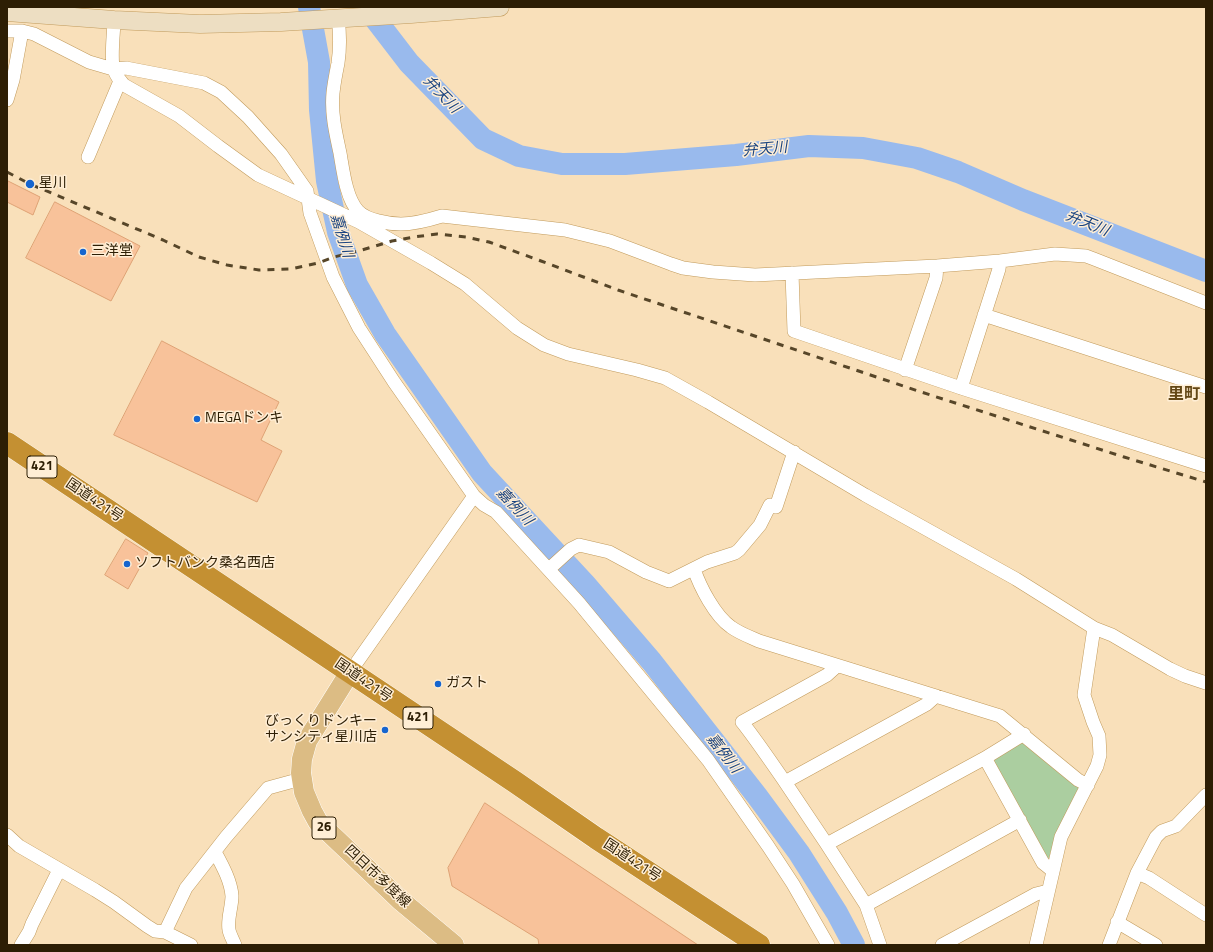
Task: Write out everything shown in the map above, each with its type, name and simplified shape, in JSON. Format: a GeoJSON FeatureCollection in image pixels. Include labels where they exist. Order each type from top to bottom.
{"type":"FeatureCollection","features":[{"type":"Feature","properties":{"kind":"highway","name":"国道421号"},"geometry":{"type":"LineString","coordinates":[[7,443],[516,782],[596,838],[751,942]]}},
{"type":"Feature","properties":{"kind":"main road","name":"四日市多度線"},"geometry":{"type":"LineString","coordinates":[[350,672],[307,740],[302,758],[301,779],[308,801],[318,822],[400,900],[454,945]]}},
{"type":"Feature","properties":{"kind":"street"},"geometry":{"type":"LineString","coordinates":[[7,12],[114,20],[200,24],[281,22],[500,7]]}},
{"type":"Feature","properties":{"kind":"street"},"geometry":{"type":"LineString","coordinates":[[338,18],[340,33],[338,61],[333,94],[333,116],[348,189],[352,201],[362,219],[465,284],[517,328],[544,345],[568,354],[665,378],[794,452],[865,495],[1016,580],[1094,628],[1112,635],[1170,669],[1206,683]]}},
{"type":"Feature","properties":{"kind":"street"},"geometry":{"type":"LineString","coordinates":[[114,20],[112,58],[113,69],[124,85],[179,116],[258,175],[344,214],[362,219],[401,224],[431,220],[442,216],[565,230],[610,241],[683,268],[755,275],[938,266],[1000,261],[1055,254],[1086,256],[1206,303]]}},
{"type":"Feature","properties":{"kind":"street"},"geometry":{"type":"LineString","coordinates":[[7,31],[22,31],[34,34],[89,62],[113,69],[126,68],[204,83],[221,92],[248,117],[281,154],[312,199],[310,213],[333,277],[360,328],[394,382],[474,496],[496,512],[551,568],[708,760],[789,878],[828,945]]}},
{"type":"Feature","properties":{"kind":"street"},"geometry":{"type":"LineString","coordinates":[[7,100],[13,80],[22,31]]}},
{"type":"Feature","properties":{"kind":"street"},"geometry":{"type":"LineString","coordinates":[[88,157],[120,81]]}},
{"type":"Feature","properties":{"kind":"street"},"geometry":{"type":"LineString","coordinates":[[961,388],[999,269],[1000,261]]}},
{"type":"Feature","properties":{"kind":"street"},"geometry":{"type":"LineString","coordinates":[[905,370],[936,278],[938,266]]}},
{"type":"Feature","properties":{"kind":"street"},"geometry":{"type":"LineString","coordinates":[[792,273],[794,331],[905,370],[1206,466]]}},
{"type":"Feature","properties":{"kind":"street"},"geometry":{"type":"LineString","coordinates":[[984,315],[1206,387]]}},
{"type":"Feature","properties":{"kind":"street"},"geometry":{"type":"LineString","coordinates":[[551,568],[571,549],[579,545],[609,552],[646,572],[669,581],[707,562],[735,553],[745,544],[760,525],[770,505],[776,507],[794,452]]}},
{"type":"Feature","properties":{"kind":"street"},"geometry":{"type":"LineString","coordinates":[[350,672],[474,496]]}},
{"type":"Feature","properties":{"kind":"street"},"geometry":{"type":"LineString","coordinates":[[694,569],[698,582],[715,610],[731,627],[759,641],[1000,716],[1024,734],[1078,780],[1088,785]]}},
{"type":"Feature","properties":{"kind":"street"},"geometry":{"type":"LineString","coordinates":[[1036,945],[1061,837],[1088,785],[1097,766],[1100,755],[1099,736],[1084,695],[1094,628]]}},
{"type":"Feature","properties":{"kind":"street"},"geometry":{"type":"LineString","coordinates":[[837,666],[827,675],[742,722],[756,739],[866,905],[880,945]]}},
{"type":"Feature","properties":{"kind":"street"},"geometry":{"type":"LineString","coordinates":[[785,782],[927,704],[936,696]]}},
{"type":"Feature","properties":{"kind":"street"},"geometry":{"type":"LineString","coordinates":[[827,844],[985,758],[1024,734]]}},
{"type":"Feature","properties":{"kind":"street"},"geometry":{"type":"LineString","coordinates":[[985,758],[1043,862],[1053,871]]}},
{"type":"Feature","properties":{"kind":"street"},"geometry":{"type":"LineString","coordinates":[[165,932],[186,888],[226,837],[268,788],[301,779]]}},
{"type":"Feature","properties":{"kind":"street"},"geometry":{"type":"LineString","coordinates":[[1109,945],[1137,873],[1156,837],[1162,831],[1176,826],[1206,795]]}},
{"type":"Feature","properties":{"kind":"street"},"geometry":{"type":"LineString","coordinates":[[866,905],[1020,820]]}},
{"type":"Feature","properties":{"kind":"street"},"geometry":{"type":"LineString","coordinates":[[7,835],[19,846],[114,902],[155,931],[165,932],[190,945]]}},
{"type":"Feature","properties":{"kind":"street"},"geometry":{"type":"LineString","coordinates":[[215,852],[232,895],[229,929],[235,945]]}},
{"type":"Feature","properties":{"kind":"street"},"geometry":{"type":"LineString","coordinates":[[21,945],[29,932],[59,870]]}},
{"type":"Feature","properties":{"kind":"street"},"geometry":{"type":"LineString","coordinates":[[1137,873],[1149,878],[1206,915]]}},
{"type":"Feature","properties":{"kind":"street"},"geometry":{"type":"LineString","coordinates":[[942,945],[1036,894],[1048,891]]}},
{"type":"Feature","properties":{"kind":"street"},"geometry":{"type":"LineString","coordinates":[[1117,922],[1156,945]]}},
{"type":"Feature","properties":{"kind":"green space"},"geometry":{"type":"Polygon","coordinates":[[[1023,743],[1078,787],[1078,791],[1056,833],[1049,858],[1046,859],[993,764],[996,757],[1017,744],[1023,743]]]}},
{"type":"Feature","properties":{"kind":"building"},"geometry":{"type":"Polygon","coordinates":[[[8,181],[40,197],[33,215],[7,202],[8,181]]]}},
{"type":"Feature","properties":{"kind":"building","name":"三洋堂"},"geometry":{"type":"Polygon","coordinates":[[[55,202],[140,246],[111,301],[26,258],[55,202]]]}},
{"type":"Feature","properties":{"kind":"building","name":"MEGAドンキ"},"geometry":{"type":"Polygon","coordinates":[[[162,341],[279,402],[261,440],[282,451],[257,502],[114,435],[162,341]]]}},
{"type":"Feature","properties":{"kind":"building","name":"ソフトバンク桑名西店"},"geometry":{"type":"Polygon","coordinates":[[[126,539],[148,553],[128,589],[105,575],[126,539]]]}},
{"type":"Feature","properties":{"kind":"building"},"geometry":{"type":"Polygon","coordinates":[[[485,803],[698,945],[539,945],[538,939],[452,886],[448,868],[485,803]]]}},
{"type":"Feature","properties":{"kind":"waterway","name":"嘉例川"},"geometry":{"type":"LineString","coordinates":[[309,7],[319,62],[320,110],[327,181],[338,232],[357,285],[385,334],[482,473],[585,584],[652,662],[757,796],[799,853],[837,913],[854,945]]}},
{"type":"Feature","properties":{"kind":"waterway","name":"弁天川"},"geometry":{"type":"LineString","coordinates":[[366,7],[409,63],[483,139],[519,156],[562,164],[625,164],[736,155],[809,146],[863,148],[917,158],[958,172],[1023,200],[1206,271]]}},
{"type":"Feature","properties":{"kind":"railway"},"geometry":{"type":"LineString","coordinates":[[7,172],[30,184],[163,240],[199,257],[227,265],[259,270],[291,269],[318,263],[392,241],[437,234],[466,237],[489,242],[618,290],[918,391],[1206,482]]}},
{"type":"Feature","properties":{"kind":"place","name":"星川"},"geometry":{"type":"Point","coordinates":[30,184]}},
{"type":"Feature","properties":{"kind":"place","name":"三洋堂"},"geometry":{"type":"Point","coordinates":[83,252]}},
{"type":"Feature","properties":{"kind":"place","name":"MEGAドンキ"},"geometry":{"type":"Point","coordinates":[197,419]}},
{"type":"Feature","properties":{"kind":"place","name":"ソフトバンク桑名西店"},"geometry":{"type":"Point","coordinates":[127,564]}},
{"type":"Feature","properties":{"kind":"place","name":"ガスト"},"geometry":{"type":"Point","coordinates":[438,684]}},
{"type":"Feature","properties":{"kind":"place","name":"びっくりドンキー サンシティ星川店"},"geometry":{"type":"Point","coordinates":[385,730]}},
{"type":"Feature","properties":{"kind":"district","name":"里町"},"geometry":{"type":"Point","coordinates":[1184,395]}}]}
